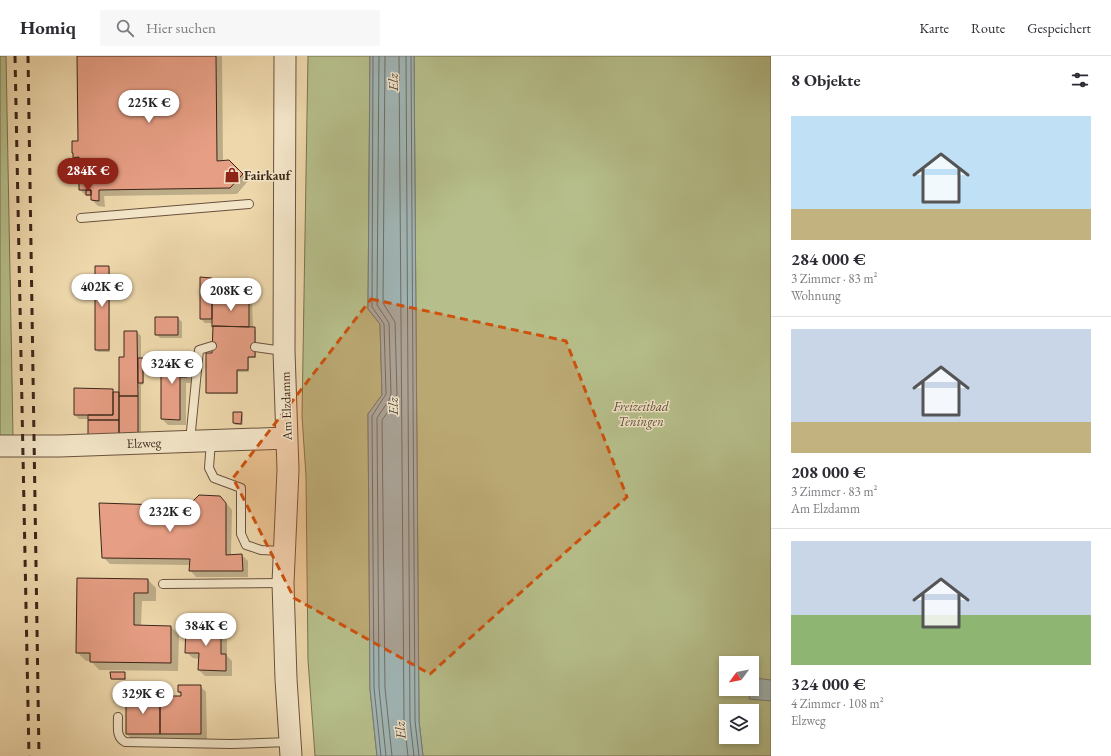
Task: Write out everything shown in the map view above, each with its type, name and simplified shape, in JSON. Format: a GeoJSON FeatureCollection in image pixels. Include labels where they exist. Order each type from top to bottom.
{"type":"FeatureCollection","features":[{"type":"Feature","properties":{"kind":"street","name":"Am Elzdamm"},"geometry":{"type":"LineString","coordinates":[[285,56],[284,351],[287,438],[286,551],[284,583],[290,749]]}},
{"type":"Feature","properties":{"kind":"street","name":"Elzweg"},"geometry":{"type":"LineString","coordinates":[[0,446],[60,446],[287,438]]}},
{"type":"Feature","properties":{"kind":"lane"},"geometry":{"type":"LineString","coordinates":[[81,218],[249,204]]}},
{"type":"Feature","properties":{"kind":"lane"},"geometry":{"type":"LineString","coordinates":[[190,441],[199,350],[212,346]]}},
{"type":"Feature","properties":{"kind":"lane"},"geometry":{"type":"LineString","coordinates":[[255,347],[284,351]]}},
{"type":"Feature","properties":{"kind":"lane"},"geometry":{"type":"LineString","coordinates":[[211,440],[209,468],[214,478],[241,488],[241,534],[246,545],[261,550],[286,551]]}},
{"type":"Feature","properties":{"kind":"lane"},"geometry":{"type":"LineString","coordinates":[[162,584],[284,583]]}},
{"type":"Feature","properties":{"kind":"lane"},"geometry":{"type":"LineString","coordinates":[[118,718],[118,734],[120,739],[125,742],[216,744],[290,749]]}},
{"type":"Feature","properties":{"kind":"highlighted area"},"geometry":{"type":"Polygon","coordinates":[[[371,299],[566,341],[627,497],[430,674],[294,598],[233,478],[371,299]]]}},
{"type":"Feature","properties":{"kind":"green space"},"geometry":{"type":"Polygon","coordinates":[[[0,56],[6,56],[13,436],[0,436],[0,56]]]}},
{"type":"Feature","properties":{"kind":"green space"},"geometry":{"type":"Polygon","coordinates":[[[308,56],[370,56],[368,309],[380,324],[382,395],[368,414],[370,689],[377,756],[315,756],[308,660],[306,476],[302,416],[308,56]]]}},
{"type":"Feature","properties":{"kind":"green space","name":"Freizeitbad Teningen"},"geometry":{"type":"Polygon","coordinates":[[[414,56],[771,56],[771,756],[423,756],[419,721],[414,56]]]}},
{"type":"Feature","properties":{"kind":"water","name":"Elz"},"geometry":{"type":"Polygon","coordinates":[[[370,56],[414,56],[419,721],[423,756],[377,756],[370,689],[368,414],[382,395],[380,324],[368,309],[370,56]]]}},
{"type":"Feature","properties":{"kind":"water"},"geometry":{"type":"Polygon","coordinates":[[[759,678],[771,680],[771,701],[749,699],[749,696],[759,696],[759,678]]]}},
{"type":"Feature","properties":{"kind":"building"},"geometry":{"type":"Polygon","coordinates":[[[77,56],[216,56],[217,161],[229,160],[243,174],[230,188],[99,190],[99,201],[91,200],[91,190],[79,190],[79,157],[73,158],[72,153],[72,141],[78,141],[77,56]]]}},
{"type":"Feature","properties":{"kind":"building"},"geometry":{"type":"Polygon","coordinates":[[[86,190],[91,190],[91,195],[86,195],[86,190]]]}},
{"type":"Feature","properties":{"kind":"building"},"geometry":{"type":"Polygon","coordinates":[[[95,266],[109,266],[109,350],[95,350],[95,266]]]}},
{"type":"Feature","properties":{"kind":"building"},"geometry":{"type":"Polygon","coordinates":[[[200,277],[212,278],[212,319],[200,319],[200,277]]]}},
{"type":"Feature","properties":{"kind":"building"},"geometry":{"type":"Polygon","coordinates":[[[212,297],[249,297],[249,327],[212,327],[212,297]]]}},
{"type":"Feature","properties":{"kind":"building"},"geometry":{"type":"Polygon","coordinates":[[[155,317],[178,317],[178,335],[155,335],[155,317]]]}},
{"type":"Feature","properties":{"kind":"building"},"geometry":{"type":"Polygon","coordinates":[[[213,326],[255,327],[255,357],[248,357],[248,370],[237,370],[237,393],[206,393],[206,353],[212,353],[213,326]]]}},
{"type":"Feature","properties":{"kind":"building"},"geometry":{"type":"Polygon","coordinates":[[[124,331],[137,331],[138,396],[119,396],[119,357],[124,357],[124,331]]]}},
{"type":"Feature","properties":{"kind":"building"},"geometry":{"type":"Polygon","coordinates":[[[179,354],[180,356],[187,356],[187,377],[180,377],[180,420],[161,419],[161,355],[179,354]]]}},
{"type":"Feature","properties":{"kind":"building"},"geometry":{"type":"Polygon","coordinates":[[[138,358],[143,358],[143,383],[138,383],[138,358]]]}},
{"type":"Feature","properties":{"kind":"building"},"geometry":{"type":"Polygon","coordinates":[[[74,388],[113,389],[113,415],[74,415],[74,388]]]}},
{"type":"Feature","properties":{"kind":"building"},"geometry":{"type":"Polygon","coordinates":[[[113,392],[119,392],[119,420],[88,420],[88,415],[113,415],[113,392]]]}},
{"type":"Feature","properties":{"kind":"building"},"geometry":{"type":"Polygon","coordinates":[[[119,396],[138,396],[138,435],[119,435],[119,396]]]}},
{"type":"Feature","properties":{"kind":"building"},"geometry":{"type":"Polygon","coordinates":[[[233,412],[242,412],[241,424],[233,423],[233,412]]]}},
{"type":"Feature","properties":{"kind":"building"},"geometry":{"type":"Polygon","coordinates":[[[88,420],[119,420],[119,435],[88,435],[88,420]]]}},
{"type":"Feature","properties":{"kind":"building"},"geometry":{"type":"Polygon","coordinates":[[[199,495],[220,496],[226,503],[226,555],[242,554],[243,571],[189,571],[190,559],[102,558],[99,503],[192,506],[192,502],[199,495]]]}},
{"type":"Feature","properties":{"kind":"building"},"geometry":{"type":"Polygon","coordinates":[[[77,578],[148,579],[148,593],[134,593],[134,625],[171,626],[171,663],[90,662],[90,653],[76,653],[77,578]]]}},
{"type":"Feature","properties":{"kind":"building"},"geometry":{"type":"Polygon","coordinates":[[[186,625],[221,626],[221,654],[226,654],[226,671],[198,670],[199,653],[185,653],[186,625]]]}},
{"type":"Feature","properties":{"kind":"building"},"geometry":{"type":"Polygon","coordinates":[[[110,672],[125,672],[125,679],[111,679],[110,672]]]}},
{"type":"Feature","properties":{"kind":"building"},"geometry":{"type":"Polygon","coordinates":[[[178,685],[201,685],[201,734],[160,734],[160,696],[181,696],[181,692],[178,692],[178,685]]]}},
{"type":"Feature","properties":{"kind":"building"},"geometry":{"type":"Polygon","coordinates":[[[126,696],[160,696],[160,734],[126,734],[126,696]]]}},
{"type":"Feature","properties":{"kind":"railway"},"geometry":{"type":"LineString","coordinates":[[15,56],[29,756]]}},
{"type":"Feature","properties":{"kind":"railway"},"geometry":{"type":"LineString","coordinates":[[28,56],[39,756]]}},
{"type":"Feature","properties":{"kind":"place","name":"Fairkauf"},"geometry":{"type":"Point","coordinates":[232,175]}}]}
